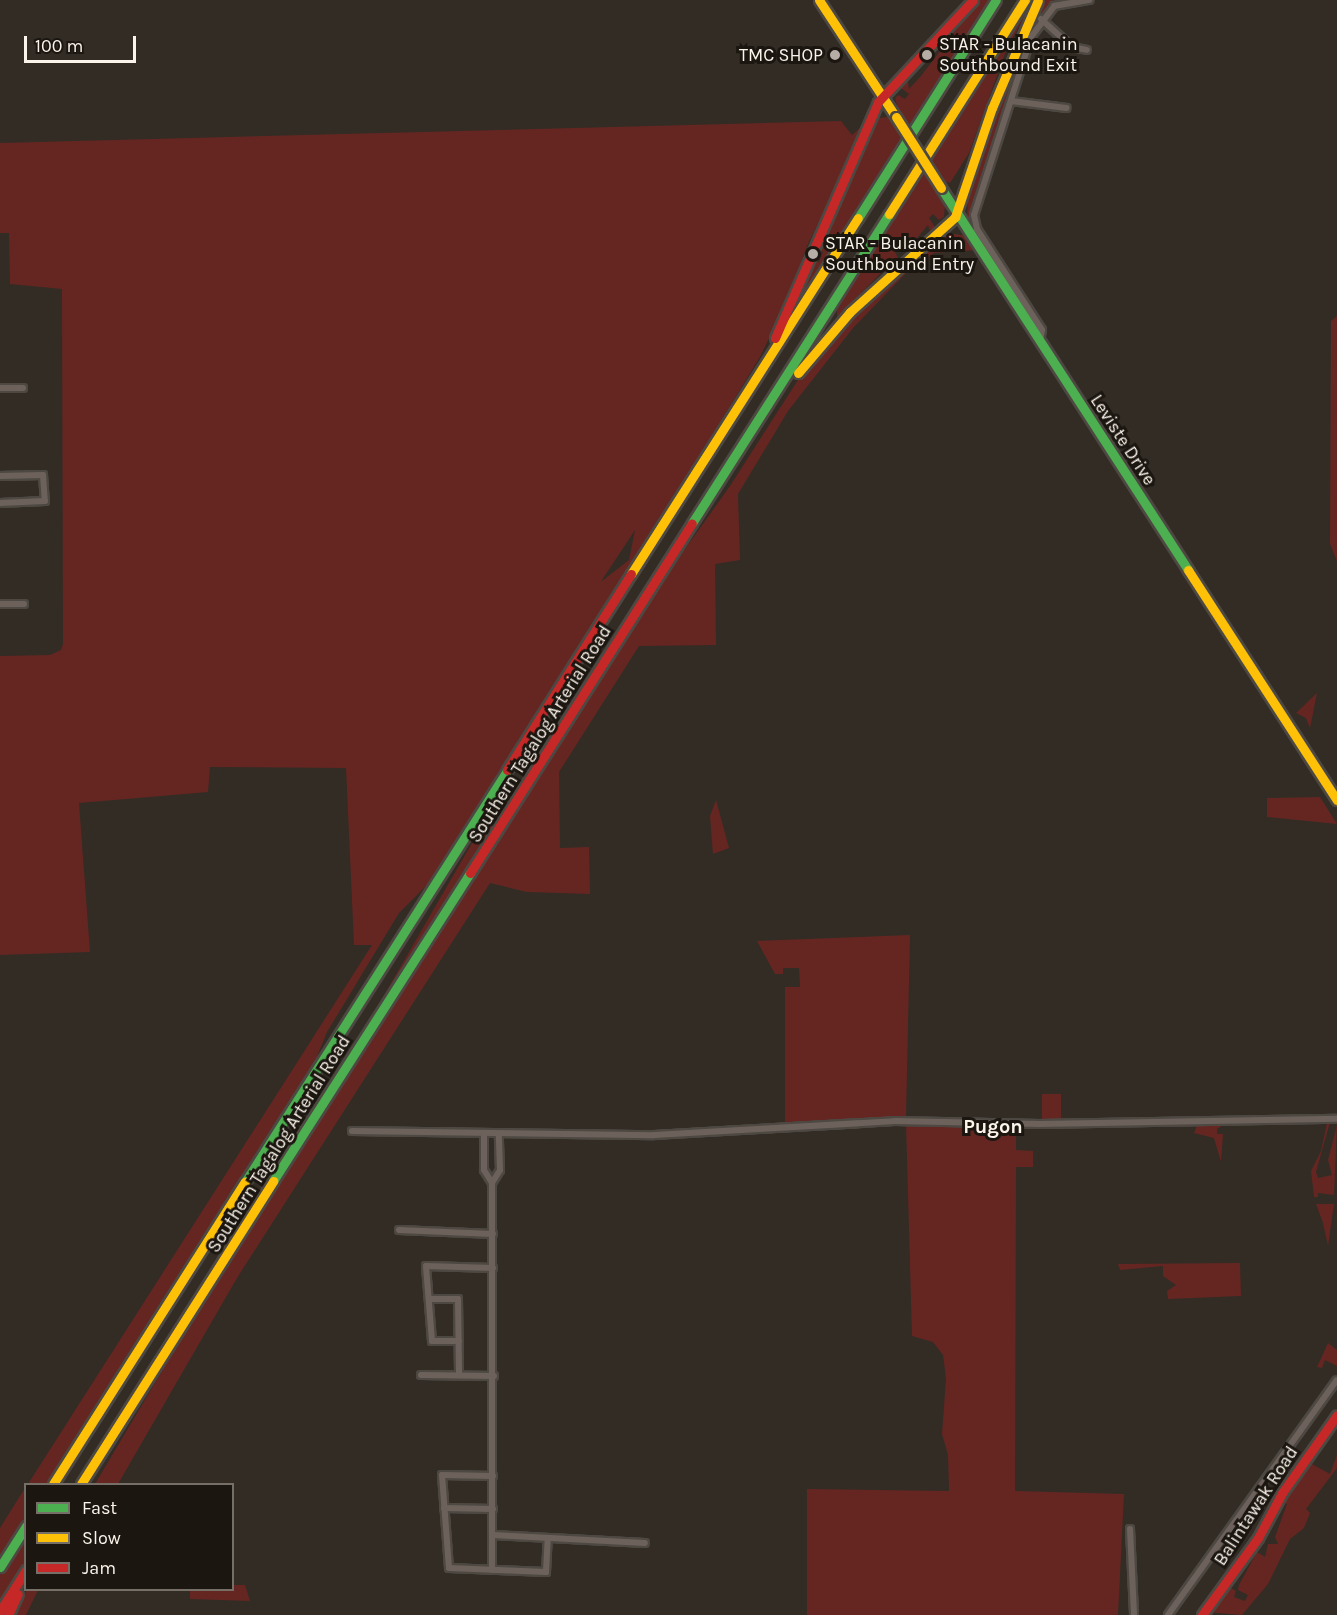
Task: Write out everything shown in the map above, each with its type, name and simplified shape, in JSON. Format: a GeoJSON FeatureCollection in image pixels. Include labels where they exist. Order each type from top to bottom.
{"type":"FeatureCollection","features":[{"type":"Feature","properties":{"kind":"main road","name":"Leviste Drive"},"geometry":{"type":"LineString","coordinates":[[819,0],[1337,800]]}},
{"type":"Feature","properties":{"kind":"main road"},"geometry":{"type":"LineString","coordinates":[[737,411],[790,307],[883,97],[973,0]]}},
{"type":"Feature","properties":{"kind":"main road","name":"Southern Tagalog Arterial Road"},"geometry":{"type":"LineString","coordinates":[[54,1483],[996,0]]}},
{"type":"Feature","properties":{"kind":"main road","name":"Southern Tagalog Arterial Road"},"geometry":{"type":"LineString","coordinates":[[82,1483],[1025,0]]}},
{"type":"Feature","properties":{"kind":"main road"},"geometry":{"type":"LineString","coordinates":[[740,451],[838,325],[957,213],[984,127],[1038,0]]}},
{"type":"Feature","properties":{"kind":"main road"},"geometry":{"type":"LineString","coordinates":[[89,1483],[135,1400]]}},
{"type":"Feature","properties":{"kind":"main road","name":"Balintawak Road"},"geometry":{"type":"LineString","coordinates":[[1202,1615],[1258,1538],[1282,1493],[1337,1415]]}},
{"type":"Feature","properties":{"kind":"main road"},"geometry":{"type":"LineString","coordinates":[[0,1567],[24,1529]]}},
{"type":"Feature","properties":{"kind":"main road"},"geometry":{"type":"LineString","coordinates":[[0,1611],[24,1572]]}},
{"type":"Feature","properties":{"kind":"main road"},"geometry":{"type":"LineString","coordinates":[[8,1615],[24,1585]]}},
{"type":"Feature","properties":{"kind":"street"},"geometry":{"type":"LineString","coordinates":[[1040,341],[1042,330],[974,220],[1031,37],[1041,19],[1054,6],[1067,1],[1089,0]]}},
{"type":"Feature","properties":{"kind":"street"},"geometry":{"type":"LineString","coordinates":[[1041,19],[1072,47],[1087,50]]}},
{"type":"Feature","properties":{"kind":"street"},"geometry":{"type":"LineString","coordinates":[[1011,101],[1067,108]]}},
{"type":"Feature","properties":{"kind":"street"},"geometry":{"type":"LineString","coordinates":[[0,388],[23,388]]}},
{"type":"Feature","properties":{"kind":"street"},"geometry":{"type":"LineString","coordinates":[[0,476],[43,475],[45,501],[0,503]]}},
{"type":"Feature","properties":{"kind":"street"},"geometry":{"type":"LineString","coordinates":[[0,604],[24,604]]}},
{"type":"Feature","properties":{"kind":"street"},"geometry":{"type":"LineString","coordinates":[[352,1131],[484,1134],[702,1134],[896,1121],[1040,1124],[1337,1119]]}},
{"type":"Feature","properties":{"kind":"street"},"geometry":{"type":"LineString","coordinates":[[484,1134],[484,1170],[492,1183]]}},
{"type":"Feature","properties":{"kind":"street"},"geometry":{"type":"LineString","coordinates":[[492,1570],[494,1376],[492,1183],[500,1170],[499,1134]]}},
{"type":"Feature","properties":{"kind":"street"},"geometry":{"type":"LineString","coordinates":[[399,1230],[492,1233]]}},
{"type":"Feature","properties":{"kind":"street"},"geometry":{"type":"LineString","coordinates":[[459,1341],[432,1341],[426,1266],[493,1269]]}},
{"type":"Feature","properties":{"kind":"street"},"geometry":{"type":"LineString","coordinates":[[429,1299],[458,1299],[459,1376]]}},
{"type":"Feature","properties":{"kind":"street"},"geometry":{"type":"LineString","coordinates":[[421,1375],[494,1376]]}},
{"type":"Feature","properties":{"kind":"street"},"geometry":{"type":"LineString","coordinates":[[1167,1615],[1337,1380]]}},
{"type":"Feature","properties":{"kind":"street"},"geometry":{"type":"LineString","coordinates":[[493,1476],[442,1475],[449,1568],[546,1572],[548,1538]]}},
{"type":"Feature","properties":{"kind":"street"},"geometry":{"type":"LineString","coordinates":[[444,1508],[493,1509]]}},
{"type":"Feature","properties":{"kind":"street"},"geometry":{"type":"LineString","coordinates":[[1130,1529],[1134,1615]]}},
{"type":"Feature","properties":{"kind":"street"},"geometry":{"type":"LineString","coordinates":[[493,1535],[645,1543]]}},
{"type":"Feature","properties":{"kind":"shaded area"},"geometry":{"type":"Polygon","coordinates":[[[979,0],[989,0],[790,314],[814,260],[819,262],[823,252],[819,250],[877,118],[888,117],[895,127],[902,123],[895,98],[898,95],[905,99],[909,94],[901,88],[908,81],[909,89],[921,76],[979,0]]]}},
{"type":"Feature","properties":{"kind":"shaded area"},"geometry":{"type":"Polygon","coordinates":[[[1030,0],[1034,0],[1007,48],[969,153],[950,183],[942,180],[935,188],[945,205],[944,217],[939,220],[933,214],[929,218],[935,227],[930,231],[928,225],[911,245],[904,242],[894,250],[898,258],[888,267],[884,264],[880,267],[881,273],[837,317],[837,311],[870,254],[1030,0]]]}},
{"type":"Feature","properties":{"kind":"shaded area"},"geometry":{"type":"Polygon","coordinates":[[[1043,0],[1053,0],[1033,27],[1020,57],[972,226],[967,217],[968,194],[989,124],[1043,0]]]}},
{"type":"Feature","properties":{"kind":"shaded area"},"geometry":{"type":"Polygon","coordinates":[[[868,108],[869,111],[837,185],[807,246],[790,295],[760,357],[655,529],[430,882],[399,913],[327,1032],[312,1069],[49,1483],[29,1483],[372,945],[354,945],[346,768],[210,767],[208,792],[79,803],[90,952],[0,955],[0,656],[50,655],[61,650],[63,644],[62,289],[10,284],[9,233],[0,233],[0,143],[841,121],[852,135],[862,126],[868,108]],[[635,530],[602,580],[629,560],[635,530]]]}},
{"type":"Feature","properties":{"kind":"shaded area"},"geometry":{"type":"Polygon","coordinates":[[[955,234],[967,236],[976,250],[934,253],[909,270],[853,328],[788,411],[738,494],[740,560],[715,564],[716,645],[639,646],[559,772],[560,848],[589,847],[590,894],[527,892],[490,883],[106,1483],[96,1483],[187,1329],[665,577],[730,486],[798,380],[853,315],[942,236],[955,234]]]}},
{"type":"Feature","properties":{"kind":"shaded area"},"geometry":{"type":"Polygon","coordinates":[[[1337,316],[1337,561],[1330,544],[1331,321],[1337,316]]]}},
{"type":"Feature","properties":{"kind":"shaded area"},"geometry":{"type":"Polygon","coordinates":[[[1317,693],[1310,728],[1306,718],[1296,713],[1317,693]]]}},
{"type":"Feature","properties":{"kind":"shaded area"},"geometry":{"type":"Polygon","coordinates":[[[502,791],[514,798],[119,1483],[102,1483],[502,791]]]}},
{"type":"Feature","properties":{"kind":"shaded area"},"geometry":{"type":"Polygon","coordinates":[[[1320,797],[1337,824],[1267,817],[1267,798],[1320,797]]]}},
{"type":"Feature","properties":{"kind":"shaded area"},"geometry":{"type":"Polygon","coordinates":[[[716,800],[729,848],[713,854],[710,816],[716,800]]]}},
{"type":"Feature","properties":{"kind":"shaded area"},"geometry":{"type":"Polygon","coordinates":[[[910,935],[906,1118],[785,1123],[785,987],[800,987],[799,968],[783,968],[783,974],[775,974],[757,941],[910,935]]]}},
{"type":"Feature","properties":{"kind":"shaded area"},"geometry":{"type":"Polygon","coordinates":[[[1042,1094],[1061,1094],[1061,1120],[1042,1120],[1042,1094]]]}},
{"type":"Feature","properties":{"kind":"shaded area"},"geometry":{"type":"Polygon","coordinates":[[[1330,1122],[1316,1172],[1318,1178],[1332,1175],[1328,1160],[1337,1125],[1334,1195],[1318,1193],[1318,1197],[1314,1197],[1311,1171],[1321,1151],[1327,1123],[1330,1122]]]}},
{"type":"Feature","properties":{"kind":"shaded area"},"geometry":{"type":"Polygon","coordinates":[[[906,1124],[1016,1127],[1016,1150],[1033,1151],[1033,1167],[1016,1167],[1015,1491],[1124,1494],[1118,1615],[807,1615],[807,1489],[949,1491],[948,1455],[942,1434],[946,1379],[943,1355],[933,1342],[912,1336],[906,1124]]]}},
{"type":"Feature","properties":{"kind":"shaded area"},"geometry":{"type":"Polygon","coordinates":[[[1197,1125],[1223,1125],[1217,1129],[1217,1134],[1223,1134],[1221,1162],[1214,1138],[1194,1133],[1197,1125]]]}},
{"type":"Feature","properties":{"kind":"shaded area"},"geometry":{"type":"Polygon","coordinates":[[[1316,1204],[1334,1204],[1328,1246],[1323,1223],[1316,1204]]]}},
{"type":"Feature","properties":{"kind":"shaded area"},"geometry":{"type":"Polygon","coordinates":[[[1240,1263],[1241,1296],[1168,1299],[1167,1291],[1176,1285],[1163,1276],[1163,1266],[1120,1270],[1118,1264],[1240,1263]]]}},
{"type":"Feature","properties":{"kind":"shaded area"},"geometry":{"type":"Polygon","coordinates":[[[1328,1343],[1337,1350],[1337,1366],[1325,1360],[1322,1368],[1317,1367],[1328,1343]]]}},
{"type":"Feature","properties":{"kind":"shaded area"},"geometry":{"type":"Polygon","coordinates":[[[1337,1455],[1337,1468],[1306,1509],[1310,1513],[1304,1528],[1290,1539],[1268,1584],[1242,1615],[1207,1612],[1227,1586],[1236,1591],[1234,1597],[1245,1601],[1248,1595],[1238,1590],[1239,1585],[1257,1552],[1265,1557],[1268,1544],[1278,1544],[1275,1537],[1287,1504],[1282,1501],[1302,1469],[1310,1463],[1330,1474],[1337,1455]]]}},
{"type":"Feature","properties":{"kind":"shaded area"},"geometry":{"type":"Polygon","coordinates":[[[24,1490],[24,1521],[0,1559],[0,1528],[24,1490]]]}},
{"type":"Feature","properties":{"kind":"shaded area"},"geometry":{"type":"Polygon","coordinates":[[[24,1537],[24,1566],[0,1604],[0,1575],[24,1537]]]}},
{"type":"Feature","properties":{"kind":"shaded area"},"geometry":{"type":"Polygon","coordinates":[[[234,1585],[245,1585],[250,1601],[190,1599],[190,1591],[234,1591],[234,1585]]]}},
{"type":"Feature","properties":{"kind":"shaded area"},"geometry":{"type":"Polygon","coordinates":[[[26,1591],[38,1591],[26,1615],[13,1615],[26,1591]]]}},
{"type":"Feature","properties":{"kind":"traffic: fast"},"geometry":{"type":"LineString","coordinates":[[858,218],[996,0]]}},
{"type":"Feature","properties":{"kind":"traffic: fast"},"geometry":{"type":"LineString","coordinates":[[941,188],[1188,570]]}},
{"type":"Feature","properties":{"kind":"traffic: fast"},"geometry":{"type":"LineString","coordinates":[[692,523],[889,214]]}},
{"type":"Feature","properties":{"kind":"traffic: fast"},"geometry":{"type":"LineString","coordinates":[[245,1182],[507,770]]}},
{"type":"Feature","properties":{"kind":"traffic: fast"},"geometry":{"type":"LineString","coordinates":[[273,1181],[470,873]]}},
{"type":"Feature","properties":{"kind":"traffic: fast"},"geometry":{"type":"LineString","coordinates":[[0,1567],[24,1529]]}},
{"type":"Feature","properties":{"kind":"traffic: slow"},"geometry":{"type":"LineString","coordinates":[[819,0],[896,117]]}},
{"type":"Feature","properties":{"kind":"traffic: slow"},"geometry":{"type":"LineString","coordinates":[[889,214],[1025,0]]}},
{"type":"Feature","properties":{"kind":"traffic: slow"},"geometry":{"type":"LineString","coordinates":[[798,373],[850,312],[955,217],[992,108],[1038,0]]}},
{"type":"Feature","properties":{"kind":"traffic: slow"},"geometry":{"type":"LineString","coordinates":[[896,117],[941,188]]}},
{"type":"Feature","properties":{"kind":"traffic: slow"},"geometry":{"type":"LineString","coordinates":[[631,574],[858,218]]}},
{"type":"Feature","properties":{"kind":"traffic: slow"},"geometry":{"type":"LineString","coordinates":[[1188,570],[1337,800]]}},
{"type":"Feature","properties":{"kind":"traffic: slow"},"geometry":{"type":"LineString","coordinates":[[82,1483],[273,1181]]}},
{"type":"Feature","properties":{"kind":"traffic: slow"},"geometry":{"type":"LineString","coordinates":[[54,1483],[245,1182]]}},
{"type":"Feature","properties":{"kind":"traffic: jam"},"geometry":{"type":"LineString","coordinates":[[775,338],[878,102],[973,0]]}},
{"type":"Feature","properties":{"kind":"traffic: jam"},"geometry":{"type":"LineString","coordinates":[[470,873],[692,523]]}},
{"type":"Feature","properties":{"kind":"traffic: jam"},"geometry":{"type":"LineString","coordinates":[[507,770],[631,574]]}},
{"type":"Feature","properties":{"kind":"traffic: jam"},"geometry":{"type":"LineString","coordinates":[[1202,1615],[1258,1538],[1282,1493],[1337,1415]]}},
{"type":"Feature","properties":{"kind":"traffic: jam"},"geometry":{"type":"LineString","coordinates":[[0,1611],[24,1573]]}},
{"type":"Feature","properties":{"kind":"traffic: jam"},"geometry":{"type":"LineString","coordinates":[[8,1615],[18,1594]]}},
{"type":"Feature","properties":{"kind":"place","name":"TMC SHOP"},"geometry":{"type":"Point","coordinates":[835,55]}},
{"type":"Feature","properties":{"kind":"place","name":"STAR - Bulacanin Southbound Exit"},"geometry":{"type":"Point","coordinates":[927,55]}},
{"type":"Feature","properties":{"kind":"place","name":"STAR - Bulacanin Southbound Entry"},"geometry":{"type":"Point","coordinates":[813,254]}},
{"type":"Feature","properties":{"kind":"district","name":"Pugon"},"geometry":{"type":"Point","coordinates":[993,1126]}}]}
